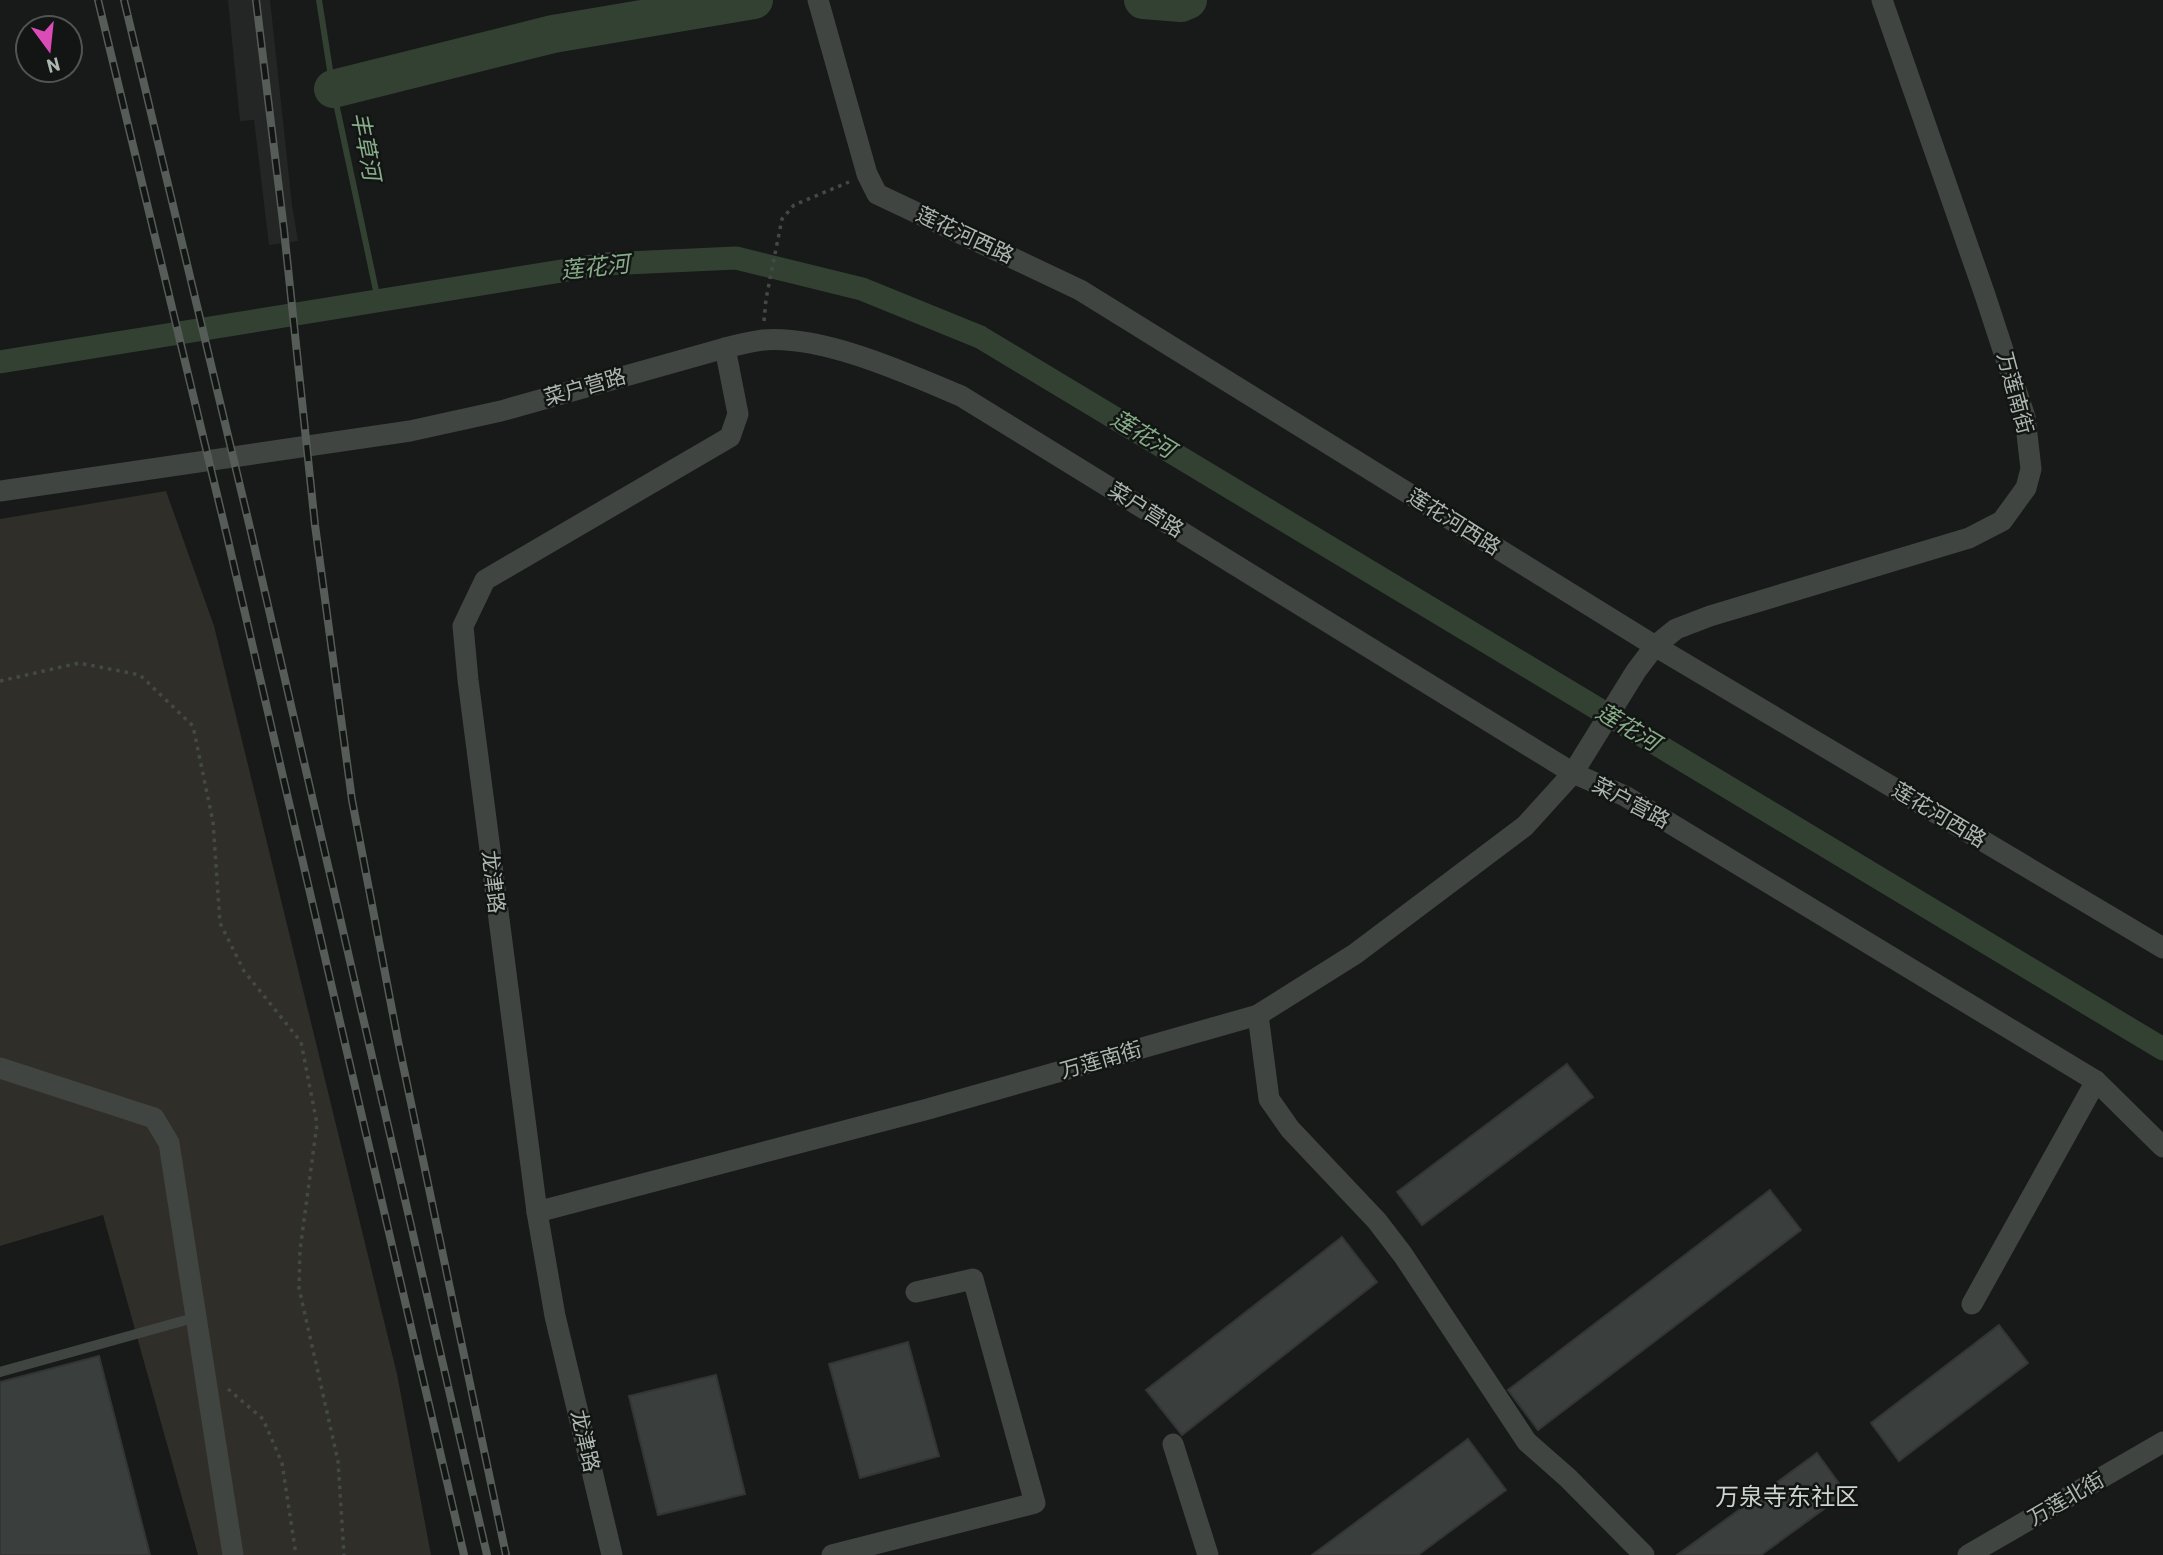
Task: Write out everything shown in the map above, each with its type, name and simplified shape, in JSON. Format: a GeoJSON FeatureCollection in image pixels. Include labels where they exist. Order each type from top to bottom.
{"type":"FeatureCollection","features":[{"type":"Feature","properties":{"kind":"street","name":"莲花河西路"},"geometry":{"type":"LineString","coordinates":[[818,0],[867,174],[877,194],[1080,290],[1655,646],[2163,948]]}},
{"type":"Feature","properties":{"kind":"street","name":"万莲南街"},"geometry":{"type":"LineString","coordinates":[[537,1212],[928,1109],[1258,1015],[1355,954],[1525,826],[1573,774],[1636,671],[1655,646],[1676,629],[1710,616],[1969,538],[2002,521],[2026,488],[2031,469],[2025,417],[1882,0]]}},
{"type":"Feature","properties":{"kind":"street","name":"菜户营路"},"geometry":{"type":"LineString","coordinates":[[0,491],[410,431],[501,411],[725,348],[762,341],[791,341],[847,352],[961,396],[1573,774],[1625,796],[2096,1081],[2163,1147]]}},
{"type":"Feature","properties":{"kind":"street","name":"龙津路"},"geometry":{"type":"LineString","coordinates":[[612,1555],[555,1316],[537,1212],[463,626],[485,580],[730,437],[738,414],[725,348]]}},
{"type":"Feature","properties":{"kind":"street"},"geometry":{"type":"LineString","coordinates":[[1258,1015],[1269,1099],[1290,1129],[1377,1221],[1403,1255],[1527,1442],[1568,1478],[1644,1555]]}},
{"type":"Feature","properties":{"kind":"street"},"geometry":{"type":"LineString","coordinates":[[0,1068],[154,1118],[169,1143],[233,1555]]}},
{"type":"Feature","properties":{"kind":"street"},"geometry":{"type":"LineString","coordinates":[[1972,1304],[2096,1081]]}},
{"type":"Feature","properties":{"kind":"street"},"geometry":{"type":"LineString","coordinates":[[832,1555],[1035,1503],[973,1279],[916,1292]]}},
{"type":"Feature","properties":{"kind":"street","name":"万莲北街"},"geometry":{"type":"LineString","coordinates":[[1968,1555],[2163,1442]]}},
{"type":"Feature","properties":{"kind":"street"},"geometry":{"type":"LineString","coordinates":[[1173,1444],[1208,1555]]}},
{"type":"Feature","properties":{"kind":"lane"},"geometry":{"type":"LineString","coordinates":[[0,1371],[197,1317]]}},
{"type":"Feature","properties":{"kind":"path"},"geometry":{"type":"LineString","coordinates":[[766,299],[782,219],[794,205],[867,174]]}},
{"type":"Feature","properties":{"kind":"path"},"geometry":{"type":"LineString","coordinates":[[0,681],[79,663],[140,675],[193,726],[213,822],[220,923],[244,971],[301,1042],[317,1124],[300,1250],[299,1288],[338,1461],[344,1555]]}},
{"type":"Feature","properties":{"kind":"path"},"geometry":{"type":"LineString","coordinates":[[205,1370],[263,1419],[282,1463],[296,1555]]}},
{"type":"Feature","properties":{"kind":"shaded area"},"geometry":{"type":"Polygon","coordinates":[[[228,0],[270,0],[298,241],[269,245],[254,120],[240,121],[228,0]]]}},
{"type":"Feature","properties":{"kind":"shaded area"},"geometry":{"type":"Polygon","coordinates":[[[166,491],[214,626],[397,1374],[431,1555],[198,1555],[103,1215],[0,1246],[0,519],[166,491]]]}},
{"type":"Feature","properties":{"kind":"building"},"geometry":{"type":"Polygon","coordinates":[[[1567,1064],[1593,1097],[1422,1225],[1397,1192],[1567,1064]]]}},
{"type":"Feature","properties":{"kind":"building"},"geometry":{"type":"Polygon","coordinates":[[[1770,1190],[1801,1230],[1538,1430],[1508,1390],[1770,1190]]]}},
{"type":"Feature","properties":{"kind":"building"},"geometry":{"type":"Polygon","coordinates":[[[1342,1237],[1377,1282],[1182,1435],[1146,1390],[1342,1237]]]}},
{"type":"Feature","properties":{"kind":"building"},"geometry":{"type":"Polygon","coordinates":[[[1999,1325],[2028,1363],[1899,1461],[1871,1423],[1999,1325]]]}},
{"type":"Feature","properties":{"kind":"building"},"geometry":{"type":"Polygon","coordinates":[[[908,1342],[939,1456],[860,1478],[829,1364],[908,1342]]]}},
{"type":"Feature","properties":{"kind":"building"},"geometry":{"type":"Polygon","coordinates":[[[99,1356],[150,1555],[0,1555],[0,1382],[99,1356]]]}},
{"type":"Feature","properties":{"kind":"building"},"geometry":{"type":"Polygon","coordinates":[[[716,1375],[745,1494],[658,1515],[629,1396],[716,1375]]]}},
{"type":"Feature","properties":{"kind":"building"},"geometry":{"type":"Polygon","coordinates":[[[1468,1439],[1506,1490],[1418,1555],[1312,1555],[1468,1439]]]}},
{"type":"Feature","properties":{"kind":"building"},"geometry":{"type":"Polygon","coordinates":[[[1817,1453],[1846,1493],[1761,1555],[1677,1555],[1817,1453]]]}},
{"type":"Feature","properties":{"kind":"waterway","name":"丰草河"},"geometry":{"type":"LineString","coordinates":[[319,0],[333,89],[378,300]]}},
{"type":"Feature","properties":{"kind":"waterway"},"geometry":{"type":"LineString","coordinates":[[333,89],[553,34],[754,0]]}},
{"type":"Feature","properties":{"kind":"waterway"},"geometry":{"type":"LineString","coordinates":[[1143,0],[1181,3],[1188,0]]}},
{"type":"Feature","properties":{"kind":"waterway","name":"莲花河"},"geometry":{"type":"LineString","coordinates":[[0,362],[605,264],[736,258],[862,289],[980,337],[2163,1049]]}},
{"type":"Feature","properties":{"kind":"railway"},"geometry":{"type":"LineString","coordinates":[[98,0],[227,536],[464,1555]]}},
{"type":"Feature","properties":{"kind":"railway"},"geometry":{"type":"LineString","coordinates":[[124,0],[251,532],[487,1555]]}},
{"type":"Feature","properties":{"kind":"railway"},"geometry":{"type":"LineString","coordinates":[[256,0],[284,230],[315,525],[352,800],[398,1041],[506,1555]]}},
{"type":"Feature","properties":{"kind":"district","name":"万泉寺东社区"},"geometry":{"type":"Point","coordinates":[1787,1497]}}]}
